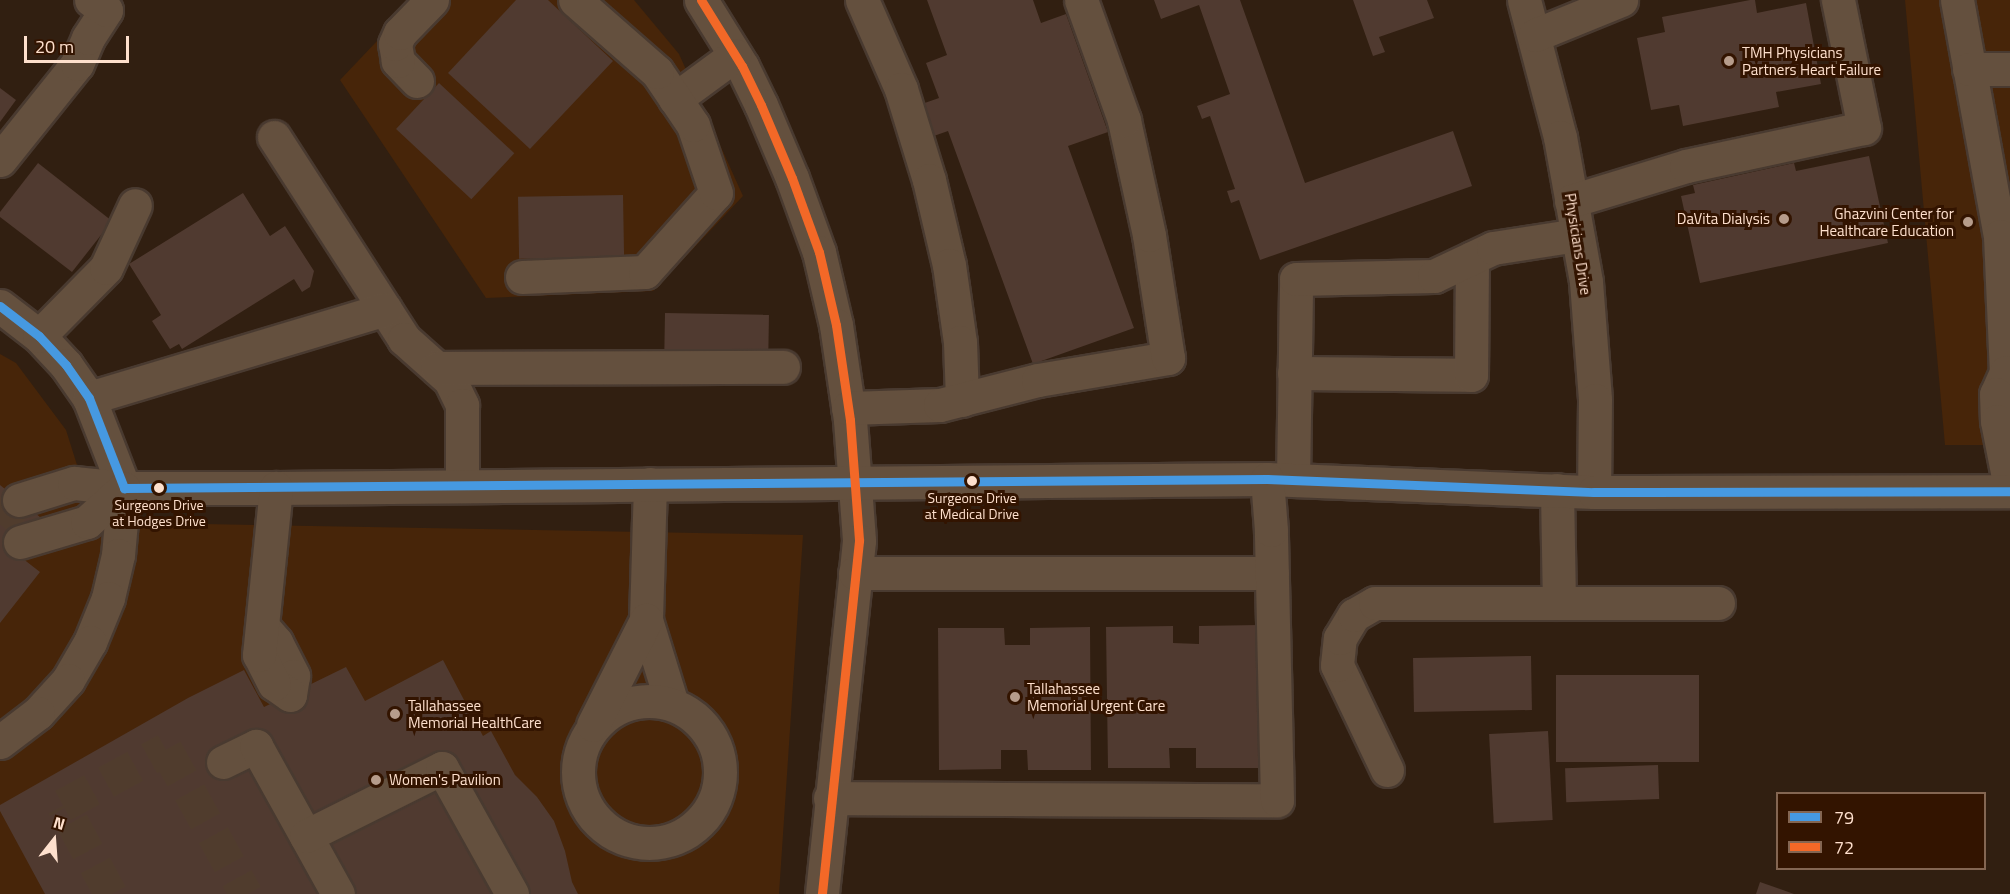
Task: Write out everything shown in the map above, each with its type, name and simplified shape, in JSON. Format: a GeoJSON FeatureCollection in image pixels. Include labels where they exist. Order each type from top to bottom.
{"type":"FeatureCollection","features":[{"type":"Feature","properties":{"kind":"street"},"geometry":{"type":"LineString","coordinates":[[0,160],[77,64],[88,38],[106,10],[91,0]]}},
{"type":"Feature","properties":{"kind":"street"},"geometry":{"type":"LineString","coordinates":[[417,81],[398,60],[395,45],[400,33],[432,0]]}},
{"type":"Feature","properties":{"kind":"street"},"geometry":{"type":"LineString","coordinates":[[522,277],[645,272],[716,193],[693,125],[657,72],[575,0]]}},
{"type":"Feature","properties":{"kind":"street"},"geometry":{"type":"LineString","coordinates":[[701,0],[735,55],[770,126],[819,252],[836,325],[848,408],[859,541],[830,798],[822,894]]}},
{"type":"Feature","properties":{"kind":"street"},"geometry":{"type":"LineString","coordinates":[[862,0],[901,89],[929,180],[949,265],[960,342],[962,400]]}},
{"type":"Feature","properties":{"kind":"street"},"geometry":{"type":"LineString","coordinates":[[848,408],[940,405],[1038,380],[1168,358],[1149,235],[1124,120],[1081,0]]}},
{"type":"Feature","properties":{"kind":"street","name":"Physicians Drive"},"geometry":{"type":"LineString","coordinates":[[1524,0],[1560,137],[1586,282],[1595,400],[1594,492]]}},
{"type":"Feature","properties":{"kind":"street"},"geometry":{"type":"LineString","coordinates":[[1534,35],[1621,0]]}},
{"type":"Feature","properties":{"kind":"street"},"geometry":{"type":"LineString","coordinates":[[1571,201],[1686,166],[1864,128],[1838,0]]}},
{"type":"Feature","properties":{"kind":"street"},"geometry":{"type":"LineString","coordinates":[[19,500],[74,483],[124,488],[276,488],[1280,480],[1594,492],[2010,489],[1996,403],[1996,394],[2008,375],[2006,260],[2000,236],[1999,166],[1970,69],[1956,0]]}},
{"type":"Feature","properties":{"kind":"street"},"geometry":{"type":"LineString","coordinates":[[675,99],[735,55]]}},
{"type":"Feature","properties":{"kind":"street"},"geometry":{"type":"LineString","coordinates":[[1970,69],[2010,69]]}},
{"type":"Feature","properties":{"kind":"street"},"geometry":{"type":"LineString","coordinates":[[274,137],[404,339],[450,380],[462,405],[462,486]]}},
{"type":"Feature","properties":{"kind":"street"},"geometry":{"type":"LineString","coordinates":[[39,336],[105,268],[135,205]]}},
{"type":"Feature","properties":{"kind":"street"},"geometry":{"type":"LineString","coordinates":[[830,798],[1277,800],[1272,573],[1280,480],[1294,373],[1296,279],[1434,276],[1492,248],[1578,235]]}},
{"type":"Feature","properties":{"kind":"street"},"geometry":{"type":"LineString","coordinates":[[1294,373],[1471,375],[1472,258]]}},
{"type":"Feature","properties":{"kind":"street"},"geometry":{"type":"LineString","coordinates":[[0,306],[39,336],[66,365],[89,398],[124,488],[118,555],[108,598],[90,642],[68,680],[38,713],[0,742]]}},
{"type":"Feature","properties":{"kind":"street"},"geometry":{"type":"LineString","coordinates":[[89,398],[385,309]]}},
{"type":"Feature","properties":{"kind":"street"},"geometry":{"type":"LineString","coordinates":[[436,368],[783,367]]}},
{"type":"Feature","properties":{"kind":"street"},"geometry":{"type":"LineString","coordinates":[[650,484],[646,620],[672,704]]}},
{"type":"Feature","properties":{"kind":"street"},"geometry":{"type":"LineString","coordinates":[[20,542],[87,522],[124,488]]}},
{"type":"Feature","properties":{"kind":"street"},"geometry":{"type":"LineString","coordinates":[[262,627],[276,488]]}},
{"type":"Feature","properties":{"kind":"street"},"geometry":{"type":"LineString","coordinates":[[1557,490],[1559,603]]}},
{"type":"Feature","properties":{"kind":"street"},"geometry":{"type":"LineString","coordinates":[[855,573],[1272,573]]}},
{"type":"Feature","properties":{"kind":"street"},"geometry":{"type":"LineString","coordinates":[[1387,770],[1337,665],[1340,638],[1354,615],[1375,603],[1718,603]]}},
{"type":"Feature","properties":{"kind":"street"},"geometry":{"type":"LineString","coordinates":[[590,730],[606,714],[627,704],[649,700],[672,704],[692,715],[708,731],[717,752],[721,774],[716,798],[703,820],[684,835],[661,843],[636,843],[613,834],[593,818],[581,797],[576,772],[580,751],[590,730],[646,620]]}},
{"type":"Feature","properties":{"kind":"street"},"geometry":{"type":"LineString","coordinates":[[223,762],[256,746],[338,894]]}},
{"type":"Feature","properties":{"kind":"street"},"geometry":{"type":"LineString","coordinates":[[306,836],[442,768],[512,894]]}},
{"type":"Feature","properties":{"kind":"shaded area"},"geometry":{"type":"Polygon","coordinates":[[[416,0],[634,0],[679,54],[743,196],[653,291],[486,298],[340,80],[416,0]]]}},
{"type":"Feature","properties":{"kind":"shaded area","name":"Ghazvini Center for Healthcare Education"},"geometry":{"type":"Polygon","coordinates":[[[1905,0],[2010,0],[2010,445],[1945,445],[1905,0]]]}},
{"type":"Feature","properties":{"kind":"shaded area","name":"Tallahassee Memorial HealthCare"},"geometry":{"type":"Polygon","coordinates":[[[0,354],[16,363],[66,430],[95,522],[803,535],[779,894],[0,894],[0,354]]]}},
{"type":"Feature","properties":{"kind":"building"},"geometry":{"type":"Polygon","coordinates":[[[516,0],[548,0],[613,61],[530,149],[448,73],[516,0]]]}},
{"type":"Feature","properties":{"kind":"building"},"geometry":{"type":"Polygon","coordinates":[[[927,0],[1033,0],[1041,23],[1066,14],[1108,132],[1068,146],[1134,328],[1033,364],[948,131],[928,138],[916,106],[939,98],[926,63],[947,55],[927,0]]]}},
{"type":"Feature","properties":{"kind":"building"},"geometry":{"type":"Polygon","coordinates":[[[1154,0],[1240,0],[1305,183],[1453,131],[1472,186],[1260,260],[1239,200],[1231,203],[1227,191],[1235,189],[1210,116],[1202,119],[1197,106],[1230,94],[1199,5],[1161,19],[1154,0]]]}},
{"type":"Feature","properties":{"kind":"building"},"geometry":{"type":"Polygon","coordinates":[[[1353,0],[1427,0],[1434,18],[1379,37],[1385,52],[1373,56],[1353,0]]]}},
{"type":"Feature","properties":{"kind":"building","name":"TMH Physicians Partners Heart Failure"},"geometry":{"type":"Polygon","coordinates":[[[1755,0],[1757,13],[1806,3],[1821,84],[1776,92],[1779,107],[1683,126],[1679,105],[1651,110],[1637,38],[1665,32],[1662,17],[1755,0]]]}},
{"type":"Feature","properties":{"kind":"building"},"geometry":{"type":"Polygon","coordinates":[[[439,83],[514,153],[471,199],[396,129],[439,83]]]}},
{"type":"Feature","properties":{"kind":"building"},"geometry":{"type":"Polygon","coordinates":[[[0,88],[16,100],[0,122],[0,88]]]}},
{"type":"Feature","properties":{"kind":"building","name":"DaVita Dialysis"},"geometry":{"type":"Polygon","coordinates":[[[1869,156],[1888,243],[1700,283],[1681,196],[1695,193],[1693,185],[1794,163],[1796,171],[1869,156]]]}},
{"type":"Feature","properties":{"kind":"building"},"geometry":{"type":"Polygon","coordinates":[[[38,163],[112,221],[72,272],[0,217],[0,212],[38,163]]]}},
{"type":"Feature","properties":{"kind":"building"},"geometry":{"type":"Polygon","coordinates":[[[243,193],[270,236],[285,226],[314,271],[310,287],[302,292],[294,279],[182,349],[179,344],[170,349],[152,321],[161,315],[129,264],[243,193]]]}},
{"type":"Feature","properties":{"kind":"building"},"geometry":{"type":"Polygon","coordinates":[[[623,195],[624,257],[519,259],[518,197],[623,195]]]}},
{"type":"Feature","properties":{"kind":"building"},"geometry":{"type":"Polygon","coordinates":[[[665,313],[769,315],[768,360],[664,358],[665,313]]]}},
{"type":"Feature","properties":{"kind":"building"},"geometry":{"type":"Polygon","coordinates":[[[0,485],[40,517],[13,551],[40,572],[0,623],[0,485]]]}},
{"type":"Feature","properties":{"kind":"building"},"geometry":{"type":"Polygon","coordinates":[[[1258,625],[1260,768],[1196,768],[1196,748],[1169,748],[1170,768],[1108,768],[1106,627],[1173,626],[1173,643],[1199,644],[1199,626],[1258,625]]]}},
{"type":"Feature","properties":{"kind":"building","name":"Tallahassee Memorial Urgent Care"},"geometry":{"type":"Polygon","coordinates":[[[1090,627],[1091,770],[1028,770],[1027,750],[1001,750],[1001,769],[939,770],[938,628],[1004,628],[1005,645],[1030,645],[1030,628],[1090,627]]]}},
{"type":"Feature","properties":{"kind":"building"},"geometry":{"type":"Polygon","coordinates":[[[1531,656],[1532,710],[1414,712],[1413,658],[1531,656]]]}},
{"type":"Feature","properties":{"kind":"building","name":"Women's Pavilion"},"geometry":{"type":"Polygon","coordinates":[[[443,660],[483,736],[491,731],[515,775],[537,797],[554,821],[565,851],[572,882],[578,894],[45,894],[0,811],[0,805],[188,698],[244,670],[264,707],[346,667],[365,701],[443,660]]]}},
{"type":"Feature","properties":{"kind":"building"},"geometry":{"type":"Polygon","coordinates":[[[1556,675],[1699,675],[1699,762],[1556,762],[1556,675]]]}},
{"type":"Feature","properties":{"kind":"building"},"geometry":{"type":"Polygon","coordinates":[[[1548,731],[1553,820],[1494,823],[1489,734],[1548,731]]]}},
{"type":"Feature","properties":{"kind":"building"},"geometry":{"type":"Polygon","coordinates":[[[1658,765],[1659,799],[1566,802],[1565,768],[1658,765]]]}},
{"type":"Feature","properties":{"kind":"building"},"geometry":{"type":"Polygon","coordinates":[[[1760,882],[1794,894],[1756,894],[1760,882]]]}},
{"type":"Feature","properties":{"kind":"tunnel"},"geometry":{"type":"LineString","coordinates":[[0,524],[19,500]]}},
{"type":"Feature","properties":{"kind":"tunnel"},"geometry":{"type":"LineString","coordinates":[[111,894],[63,805],[166,749],[246,894]]}},
{"type":"Feature","properties":{"kind":"transit line","name":"72"},"geometry":{"type":"LineString","coordinates":[[701,0],[742,66],[761,105],[792,178],[819,252],[836,325],[850,420],[859,541],[822,894]]}},
{"type":"Feature","properties":{"kind":"transit line","name":"79"},"geometry":{"type":"LineString","coordinates":[[0,306],[39,336],[66,365],[89,398],[124,488],[1267,479],[1594,492],[2010,491]]}},
{"type":"Feature","properties":{"kind":"place","name":"TMH Physicians Partners Heart Failure"},"geometry":{"type":"Point","coordinates":[1729,61]}},
{"type":"Feature","properties":{"kind":"place","name":"DaVita Dialysis"},"geometry":{"type":"Point","coordinates":[1784,219]}},
{"type":"Feature","properties":{"kind":"place","name":"Ghazvini Center for Healthcare Education"},"geometry":{"type":"Point","coordinates":[1968,222]}},
{"type":"Feature","properties":{"kind":"place","name":"Surgeons Drive at Medical Drive"},"geometry":{"type":"Point","coordinates":[972,481]}},
{"type":"Feature","properties":{"kind":"place","name":"Surgeons Drive at Hodges Drive"},"geometry":{"type":"Point","coordinates":[159,488]}},
{"type":"Feature","properties":{"kind":"place","name":"Tallahassee Memorial Urgent Care"},"geometry":{"type":"Point","coordinates":[1015,697]}},
{"type":"Feature","properties":{"kind":"place","name":"Tallahassee Memorial HealthCare"},"geometry":{"type":"Point","coordinates":[395,714]}},
{"type":"Feature","properties":{"kind":"place","name":"Women's Pavilion"},"geometry":{"type":"Point","coordinates":[376,780]}}]}
